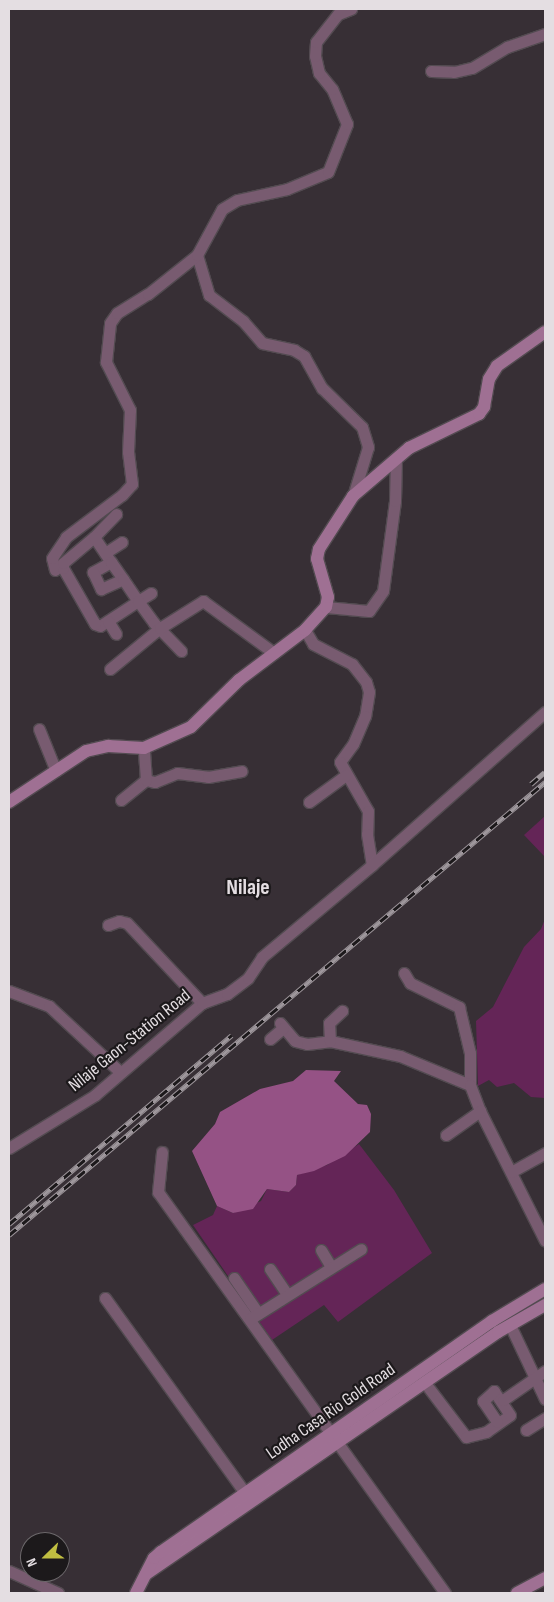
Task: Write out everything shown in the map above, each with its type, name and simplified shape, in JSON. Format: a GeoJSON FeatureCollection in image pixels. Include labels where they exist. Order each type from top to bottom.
{"type":"FeatureCollection","features":[{"type":"Feature","properties":{"kind":"street"},"geometry":{"type":"LineString","coordinates":[[54,570],[52,558],[66,537],[122,495],[132,484],[128,452],[130,410],[106,362],[110,323],[117,312],[148,294],[196,256],[222,209],[237,200],[320,178],[334,163],[347,124],[336,96],[319,73],[314,56],[316,42],[338,14],[351,9]]}},
{"type":"Feature","properties":{"kind":"street"},"geometry":{"type":"LineString","coordinates":[[431,71],[454,72],[472,68],[507,47],[545,34]]}},
{"type":"Feature","properties":{"kind":"street"},"geometry":{"type":"LineString","coordinates":[[196,256],[209,295],[243,321],[262,343],[294,350],[304,356],[322,388],[362,427],[368,446],[353,496]]}},
{"type":"Feature","properties":{"kind":"street"},"geometry":{"type":"LineString","coordinates":[[9,802],[86,751],[99,747],[144,748],[191,727],[239,680],[305,630],[326,607],[329,591],[317,559],[319,549],[353,496],[396,458],[479,414],[484,408],[489,379],[497,366],[545,332]]}},
{"type":"Feature","properties":{"kind":"street"},"geometry":{"type":"LineString","coordinates":[[326,607],[369,611],[382,592],[395,501],[396,458]]}},
{"type":"Feature","properties":{"kind":"street"},"geometry":{"type":"LineString","coordinates":[[116,514],[94,537],[63,563],[63,568],[95,624],[100,626],[151,592]]}},
{"type":"Feature","properties":{"kind":"street"},"geometry":{"type":"LineString","coordinates":[[94,537],[138,601],[181,651]]}},
{"type":"Feature","properties":{"kind":"street"},"geometry":{"type":"LineString","coordinates":[[122,542],[94,572],[101,589],[123,579]]}},
{"type":"Feature","properties":{"kind":"street"},"geometry":{"type":"LineString","coordinates":[[110,669],[203,601],[274,653]]}},
{"type":"Feature","properties":{"kind":"street"},"geometry":{"type":"LineString","coordinates":[[108,621],[116,634]]}},
{"type":"Feature","properties":{"kind":"street"},"geometry":{"type":"LineString","coordinates":[[163,631],[183,621]]}},
{"type":"Feature","properties":{"kind":"street"},"geometry":{"type":"LineString","coordinates":[[305,630],[313,644],[352,664],[366,682],[369,692],[365,716],[353,744],[340,762],[368,812],[367,834],[372,865]]}},
{"type":"Feature","properties":{"kind":"street"},"geometry":{"type":"LineString","coordinates":[[372,865],[545,712]]}},
{"type":"Feature","properties":{"kind":"street"},"geometry":{"type":"LineString","coordinates":[[39,729],[56,771]]}},
{"type":"Feature","properties":{"kind":"street"},"geometry":{"type":"LineString","coordinates":[[144,748],[146,780]]}},
{"type":"Feature","properties":{"kind":"street"},"geometry":{"type":"LineString","coordinates":[[146,780],[155,782],[178,773],[208,777],[241,771]]}},
{"type":"Feature","properties":{"kind":"street"},"geometry":{"type":"LineString","coordinates":[[309,802],[346,775]]}},
{"type":"Feature","properties":{"kind":"street"},"geometry":{"type":"LineString","coordinates":[[121,800],[146,780]]}},
{"type":"Feature","properties":{"kind":"street","name":"Nilaje Gaon-Station Road"},"geometry":{"type":"LineString","coordinates":[[9,1148],[95,1095],[202,1003],[226,994],[248,978],[262,956],[372,865]]}},
{"type":"Feature","properties":{"kind":"street"},"geometry":{"type":"LineString","coordinates":[[108,925],[119,921],[126,922],[202,1003]]}},
{"type":"Feature","properties":{"kind":"street"},"geometry":{"type":"LineString","coordinates":[[404,973],[410,983],[459,1007],[470,1054],[470,1085],[480,1112],[545,1241]]}},
{"type":"Feature","properties":{"kind":"street"},"geometry":{"type":"LineString","coordinates":[[9,992],[48,1006],[120,1072]]}},
{"type":"Feature","properties":{"kind":"street"},"geometry":{"type":"LineString","coordinates":[[330,1041],[328,1023],[342,1011]]}},
{"type":"Feature","properties":{"kind":"street"},"geometry":{"type":"LineString","coordinates":[[270,1039],[282,1026],[294,1041],[307,1044],[330,1041],[416,1060],[470,1085]]}},
{"type":"Feature","properties":{"kind":"street"},"geometry":{"type":"LineString","coordinates":[[446,1135],[480,1112]]}},
{"type":"Feature","properties":{"kind":"street"},"geometry":{"type":"LineString","coordinates":[[162,1152],[158,1192],[254,1316],[334,1439],[445,1593]]}},
{"type":"Feature","properties":{"kind":"street"},"geometry":{"type":"LineString","coordinates":[[510,1172],[545,1153]]}},
{"type":"Feature","properties":{"kind":"street"},"geometry":{"type":"LineString","coordinates":[[254,1316],[330,1266],[361,1249]]}},
{"type":"Feature","properties":{"kind":"street"},"geometry":{"type":"LineString","coordinates":[[321,1250],[330,1266]]}},
{"type":"Feature","properties":{"kind":"street"},"geometry":{"type":"LineString","coordinates":[[270,1269],[287,1294]]}},
{"type":"Feature","properties":{"kind":"street"},"geometry":{"type":"LineString","coordinates":[[234,1278],[254,1316]]}},
{"type":"Feature","properties":{"kind":"street","name":"Lodha Casa Rio Gold Road"},"geometry":{"type":"LineString","coordinates":[[136,1593],[154,1558],[249,1498],[334,1439],[492,1321],[545,1289]]}},
{"type":"Feature","properties":{"kind":"street"},"geometry":{"type":"LineString","coordinates":[[105,1298],[249,1498]]}},
{"type":"Feature","properties":{"kind":"street","name":"Lodha Casa Rio Gold Road"},"geometry":{"type":"LineString","coordinates":[[334,1439],[425,1383],[510,1325],[545,1305]]}},
{"type":"Feature","properties":{"kind":"street"},"geometry":{"type":"LineString","coordinates":[[510,1325],[545,1399]]}},
{"type":"Feature","properties":{"kind":"street"},"geometry":{"type":"LineString","coordinates":[[503,1400],[545,1371]]}},
{"type":"Feature","properties":{"kind":"street"},"geometry":{"type":"LineString","coordinates":[[425,1383],[466,1437],[486,1432],[497,1422],[510,1416],[497,1391],[483,1399],[497,1422]]}},
{"type":"Feature","properties":{"kind":"street"},"geometry":{"type":"LineString","coordinates":[[526,1430],[545,1418]]}},
{"type":"Feature","properties":{"kind":"street"},"geometry":{"type":"LineString","coordinates":[[9,1571],[58,1593]]}},
{"type":"Feature","properties":{"kind":"street"},"geometry":{"type":"LineString","coordinates":[[517,1593],[545,1578]]}},
{"type":"Feature","properties":{"kind":"shaded area"},"geometry":{"type":"Polygon","coordinates":[[[545,816],[545,857],[524,835],[545,816]]]}},
{"type":"Feature","properties":{"kind":"shaded area"},"geometry":{"type":"Polygon","coordinates":[[[545,919],[545,1098],[531,1097],[514,1083],[497,1087],[489,1080],[478,1086],[476,1021],[493,1007],[524,947],[541,929],[545,919]]]}},
{"type":"Feature","properties":{"kind":"shaded area"},"geometry":{"type":"Polygon","coordinates":[[[306,1070],[341,1071],[334,1081],[358,1104],[367,1105],[371,1114],[370,1132],[345,1156],[314,1171],[297,1175],[296,1185],[289,1192],[267,1189],[253,1209],[233,1213],[217,1206],[192,1151],[215,1124],[220,1112],[260,1089],[293,1081],[306,1070]]]}},
{"type":"Feature","properties":{"kind":"shaded area"},"geometry":{"type":"Polygon","coordinates":[[[359,1144],[394,1190],[432,1253],[338,1322],[324,1305],[272,1340],[193,1225],[213,1215],[217,1206],[233,1213],[261,1201],[267,1189],[289,1192],[296,1185],[297,1175],[327,1165],[359,1144]]]}},
{"type":"Feature","properties":{"kind":"railway"},"geometry":{"type":"LineString","coordinates":[[531,784],[545,772]]}},
{"type":"Feature","properties":{"kind":"railway"},"geometry":{"type":"LineString","coordinates":[[9,1235],[545,782]]}},
{"type":"Feature","properties":{"kind":"railway"},"geometry":{"type":"LineString","coordinates":[[9,1224],[232,1035]]}},
{"type":"Feature","properties":{"kind":"district","name":"Nilaje"},"geometry":{"type":"Point","coordinates":[248,888]}}]}
